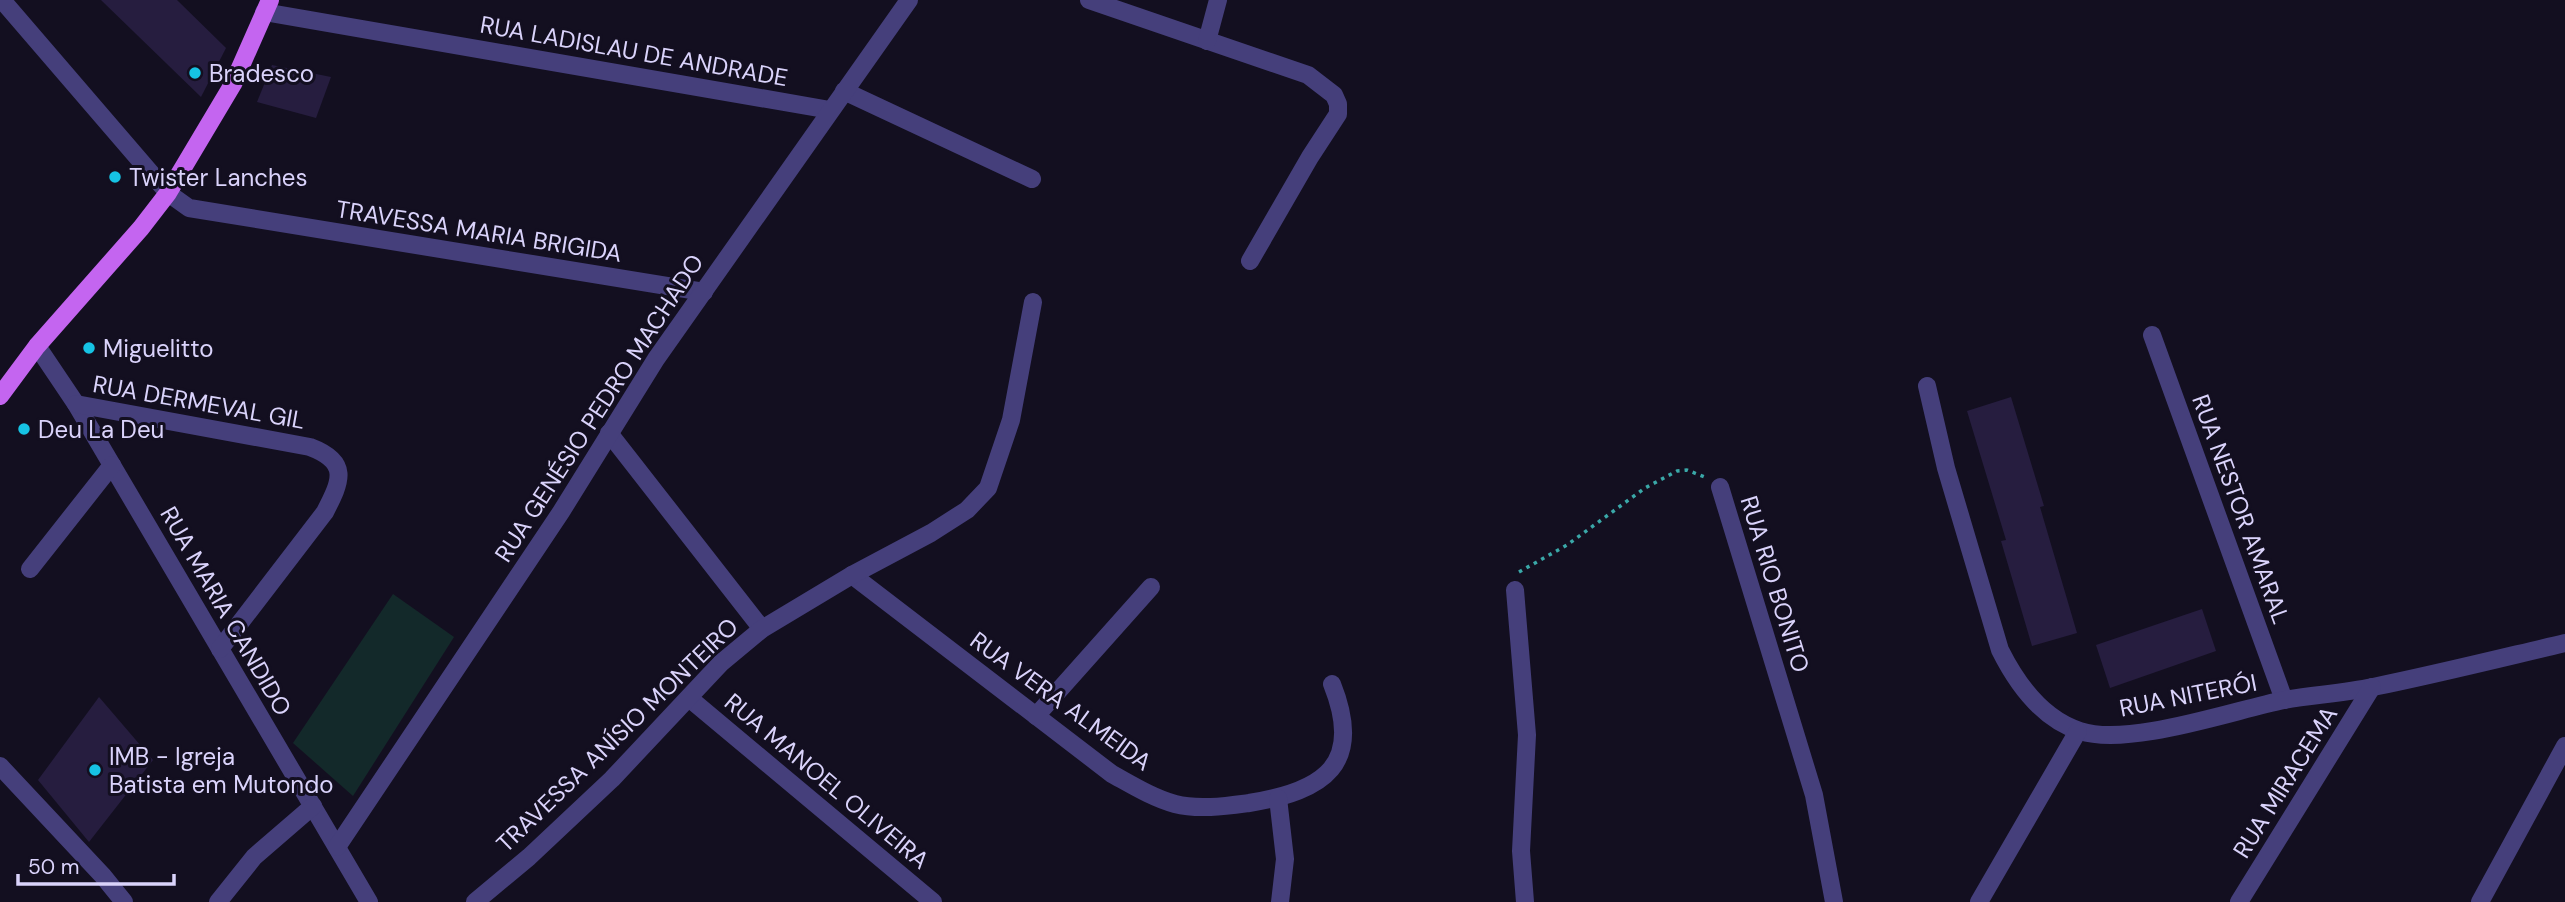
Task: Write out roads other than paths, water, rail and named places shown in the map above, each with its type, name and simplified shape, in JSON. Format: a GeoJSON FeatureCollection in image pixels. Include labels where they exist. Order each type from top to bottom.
{"type":"FeatureCollection","features":[{"type":"Feature","properties":{"kind":"main road"},"geometry":{"type":"LineString","coordinates":[[0,396],[37,346],[141,228],[168,192],[233,84],[267,6]]}},
{"type":"Feature","properties":{"kind":"street","name":"TRAVESSA MARIA BRIGIDA"},"geometry":{"type":"LineString","coordinates":[[2,0],[168,192],[189,208],[704,292]]}},
{"type":"Feature","properties":{"kind":"street","name":"RUA GENÉSIO PEDRO MACHADO"},"geometry":{"type":"LineString","coordinates":[[337,847],[561,512],[656,359],[909,0]]}},
{"type":"Feature","properties":{"kind":"street"},"geometry":{"type":"LineString","coordinates":[[1089,0],[1308,75],[1334,95],[1338,114],[1250,261]]}},
{"type":"Feature","properties":{"kind":"street"},"geometry":{"type":"LineString","coordinates":[[1207,41],[1218,0]]}},
{"type":"Feature","properties":{"kind":"street","name":"RUA LADISLAU DE ANDRADE"},"geometry":{"type":"LineString","coordinates":[[267,6],[830,110]]}},
{"type":"Feature","properties":{"kind":"street"},"geometry":{"type":"LineString","coordinates":[[844,91],[1032,179]]}},
{"type":"Feature","properties":{"kind":"street","name":"TRAVESSA ANÍSIO MONTEIRO"},"geometry":{"type":"LineString","coordinates":[[475,902],[529,857],[612,779],[721,663],[762,628],[852,575],[932,533],[967,510],[988,488],[1011,420],[1033,302]]}},
{"type":"Feature","properties":{"kind":"street","name":"RUA NESTOR AMARAL"},"geometry":{"type":"LineString","coordinates":[[2152,335],[2284,700]]}},
{"type":"Feature","properties":{"kind":"street","name":"RUA MARIA CANDIDO"},"geometry":{"type":"LineString","coordinates":[[37,346],[76,404],[369,902]]}},
{"type":"Feature","properties":{"kind":"street","name":"RUA NITERÓI"},"geometry":{"type":"LineString","coordinates":[[1927,386],[1946,468],[2000,650],[2014,677],[2035,702],[2056,719],[2078,731],[2105,736],[2147,731],[2284,700],[2372,687],[2565,643]]}},
{"type":"Feature","properties":{"kind":"street","name":"RUA DERMEVAL GIL"},"geometry":{"type":"LineString","coordinates":[[76,404],[310,447],[327,454],[338,467],[338,486],[325,512],[220,649]]}},
{"type":"Feature","properties":{"kind":"street"},"geometry":{"type":"LineString","coordinates":[[609,433],[762,628]]}},
{"type":"Feature","properties":{"kind":"street"},"geometry":{"type":"LineString","coordinates":[[30,569],[112,465]]}},
{"type":"Feature","properties":{"kind":"street","name":"RUA RIO BONITO"},"geometry":{"type":"LineString","coordinates":[[1720,487],[1814,795],[1834,902]]}},
{"type":"Feature","properties":{"kind":"street","name":"RUA VERA ALMEIDA"},"geometry":{"type":"LineString","coordinates":[[852,575],[1112,774],[1175,804],[1237,805],[1278,798],[1324,779],[1338,761],[1345,733],[1341,707],[1332,684]]}},
{"type":"Feature","properties":{"kind":"street"},"geometry":{"type":"LineString","coordinates":[[1036,716],[1151,587]]}},
{"type":"Feature","properties":{"kind":"street"},"geometry":{"type":"LineString","coordinates":[[1515,590],[1527,735],[1521,851],[1525,902]]}},
{"type":"Feature","properties":{"kind":"street","name":"RUA MIRACEMA"},"geometry":{"type":"LineString","coordinates":[[2239,902],[2372,687]]}},
{"type":"Feature","properties":{"kind":"street","name":"RUA MANOEL OLIVEIRA"},"geometry":{"type":"LineString","coordinates":[[689,698],[933,902]]}},
{"type":"Feature","properties":{"kind":"street"},"geometry":{"type":"LineString","coordinates":[[1979,902],[2078,731]]}},
{"type":"Feature","properties":{"kind":"street"},"geometry":{"type":"LineString","coordinates":[[2480,902],[2565,746]]}},
{"type":"Feature","properties":{"kind":"street"},"geometry":{"type":"LineString","coordinates":[[0,766],[124,902]]}},
{"type":"Feature","properties":{"kind":"street"},"geometry":{"type":"LineString","coordinates":[[1278,798],[1285,859],[1280,902]]}},
{"type":"Feature","properties":{"kind":"street"},"geometry":{"type":"LineString","coordinates":[[218,902],[254,858],[313,806]]}},
{"type":"Feature","properties":{"kind":"place","name":"Bradesco"},"geometry":{"type":"Point","coordinates":[195,73]}},
{"type":"Feature","properties":{"kind":"place","name":"Twister Lanches"},"geometry":{"type":"Point","coordinates":[115,177]}},
{"type":"Feature","properties":{"kind":"place","name":"Miguelitto"},"geometry":{"type":"Point","coordinates":[89,348]}},
{"type":"Feature","properties":{"kind":"place","name":"Deu La Deu"},"geometry":{"type":"Point","coordinates":[24,429]}},
{"type":"Feature","properties":{"kind":"place","name":"IMB - Igreja Batista em Mutondo"},"geometry":{"type":"Point","coordinates":[95,770]}}]}
